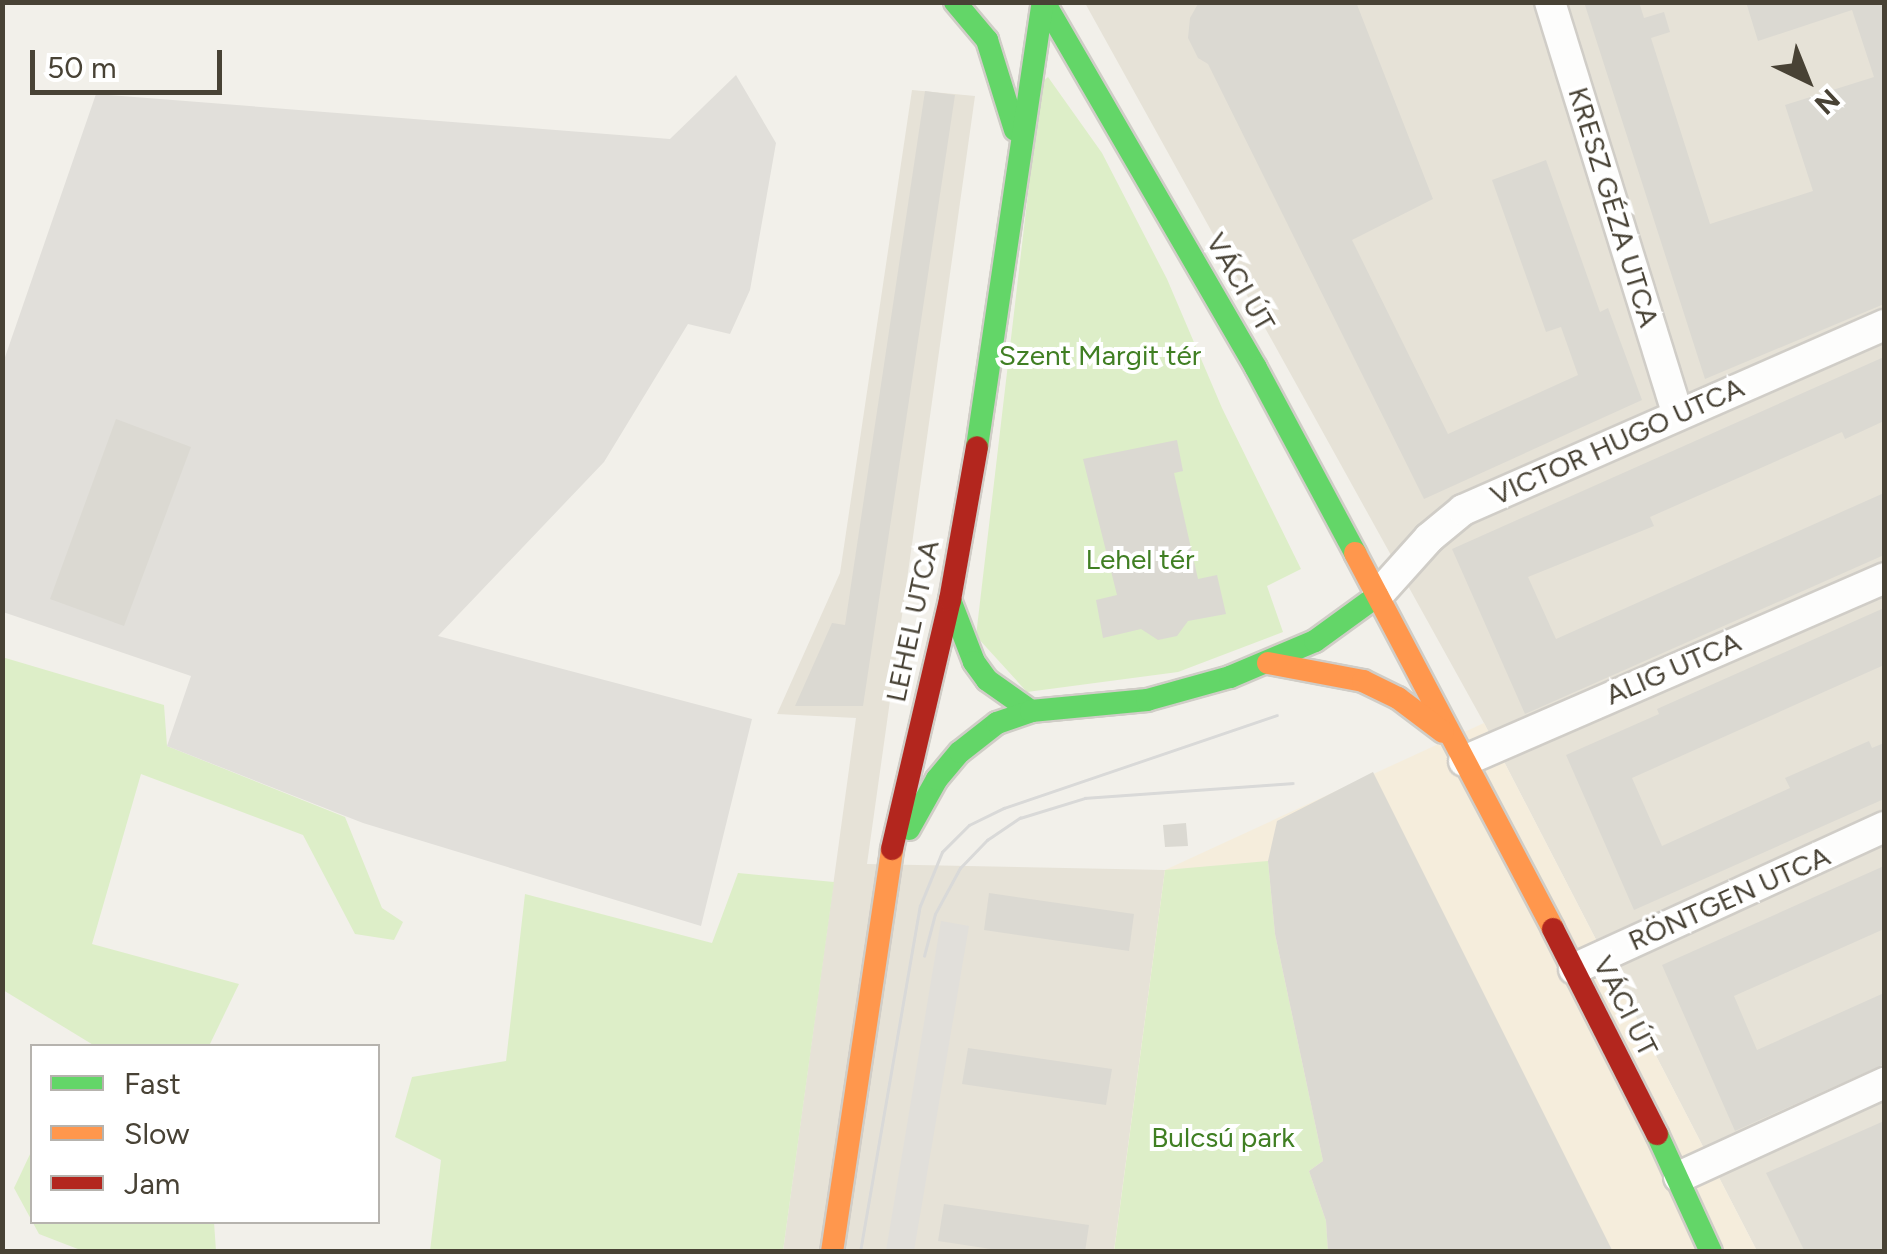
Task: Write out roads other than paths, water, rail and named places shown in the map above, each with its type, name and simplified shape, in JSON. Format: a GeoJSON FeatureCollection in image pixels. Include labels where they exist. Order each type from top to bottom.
{"type":"FeatureCollection","features":[{"type":"Feature","properties":{"kind":"main road"},"geometry":{"type":"LineString","coordinates":[[955,2],[987,40],[1020,146]]}},
{"type":"Feature","properties":{"kind":"main road","name":"LEHEL UTCA"},"geometry":{"type":"LineString","coordinates":[[832,1252],[886,880],[950,600],[982,419],[1044,2]]}},
{"type":"Feature","properties":{"kind":"main road","name":"VÁCI ÚT"},"geometry":{"type":"LineString","coordinates":[[1044,2],[1246,352],[1377,596],[1574,969],[1679,1177],[1711,1252]]}},
{"type":"Feature","properties":{"kind":"main road"},"geometry":{"type":"LineString","coordinates":[[886,880],[917,812],[938,778],[976,737],[997,722],[1030,711],[1147,700],[1268,663],[1332,631],[1377,596]]}},
{"type":"Feature","properties":{"kind":"main road"},"geometry":{"type":"LineString","coordinates":[[950,600],[974,662],[987,680],[1030,711]]}},
{"type":"Feature","properties":{"kind":"main road","name":"VÁCI ÚT"},"geometry":{"type":"LineString","coordinates":[[1268,663],[1363,681],[1398,698],[1458,750]]}},
{"type":"Feature","properties":{"kind":"street","name":"KRESZ GÉZA UTCA"},"geometry":{"type":"LineString","coordinates":[[1550,2],[1677,412]]}},
{"type":"Feature","properties":{"kind":"street","name":"VICTOR HUGO UTCA"},"geometry":{"type":"LineString","coordinates":[[1377,596],[1428,538],[1463,510],[1677,412],[1884,325]]}},
{"type":"Feature","properties":{"kind":"street","name":"ALIG UTCA"},"geometry":{"type":"LineString","coordinates":[[1458,750],[1884,578]]}},
{"type":"Feature","properties":{"kind":"street","name":"RÖNTGEN UTCA"},"geometry":{"type":"LineString","coordinates":[[1574,969],[1884,827]]}},
{"type":"Feature","properties":{"kind":"street"},"geometry":{"type":"LineString","coordinates":[[1679,1177],[1884,1083]]}},
{"type":"Feature","properties":{"kind":"tram line"},"geometry":{"type":"LineString","coordinates":[[860,1252],[920,906],[942,852],[969,825],[1004,808],[1277,715]]}},
{"type":"Feature","properties":{"kind":"tram line"},"geometry":{"type":"LineString","coordinates":[[924,956],[935,914],[960,868],[987,840],[1020,818],[1085,798],[1292,783]]}},
{"type":"Feature","properties":{"kind":"park label","name":"Szent Margit tér"},"geometry":{"type":"Point","coordinates":[1100,355]}},
{"type":"Feature","properties":{"kind":"park label","name":"Lehel tér"},"geometry":{"type":"Point","coordinates":[1140,559]}},
{"type":"Feature","properties":{"kind":"park label","name":"Bulcsú park"},"geometry":{"type":"Point","coordinates":[1223,1137]}}]}
